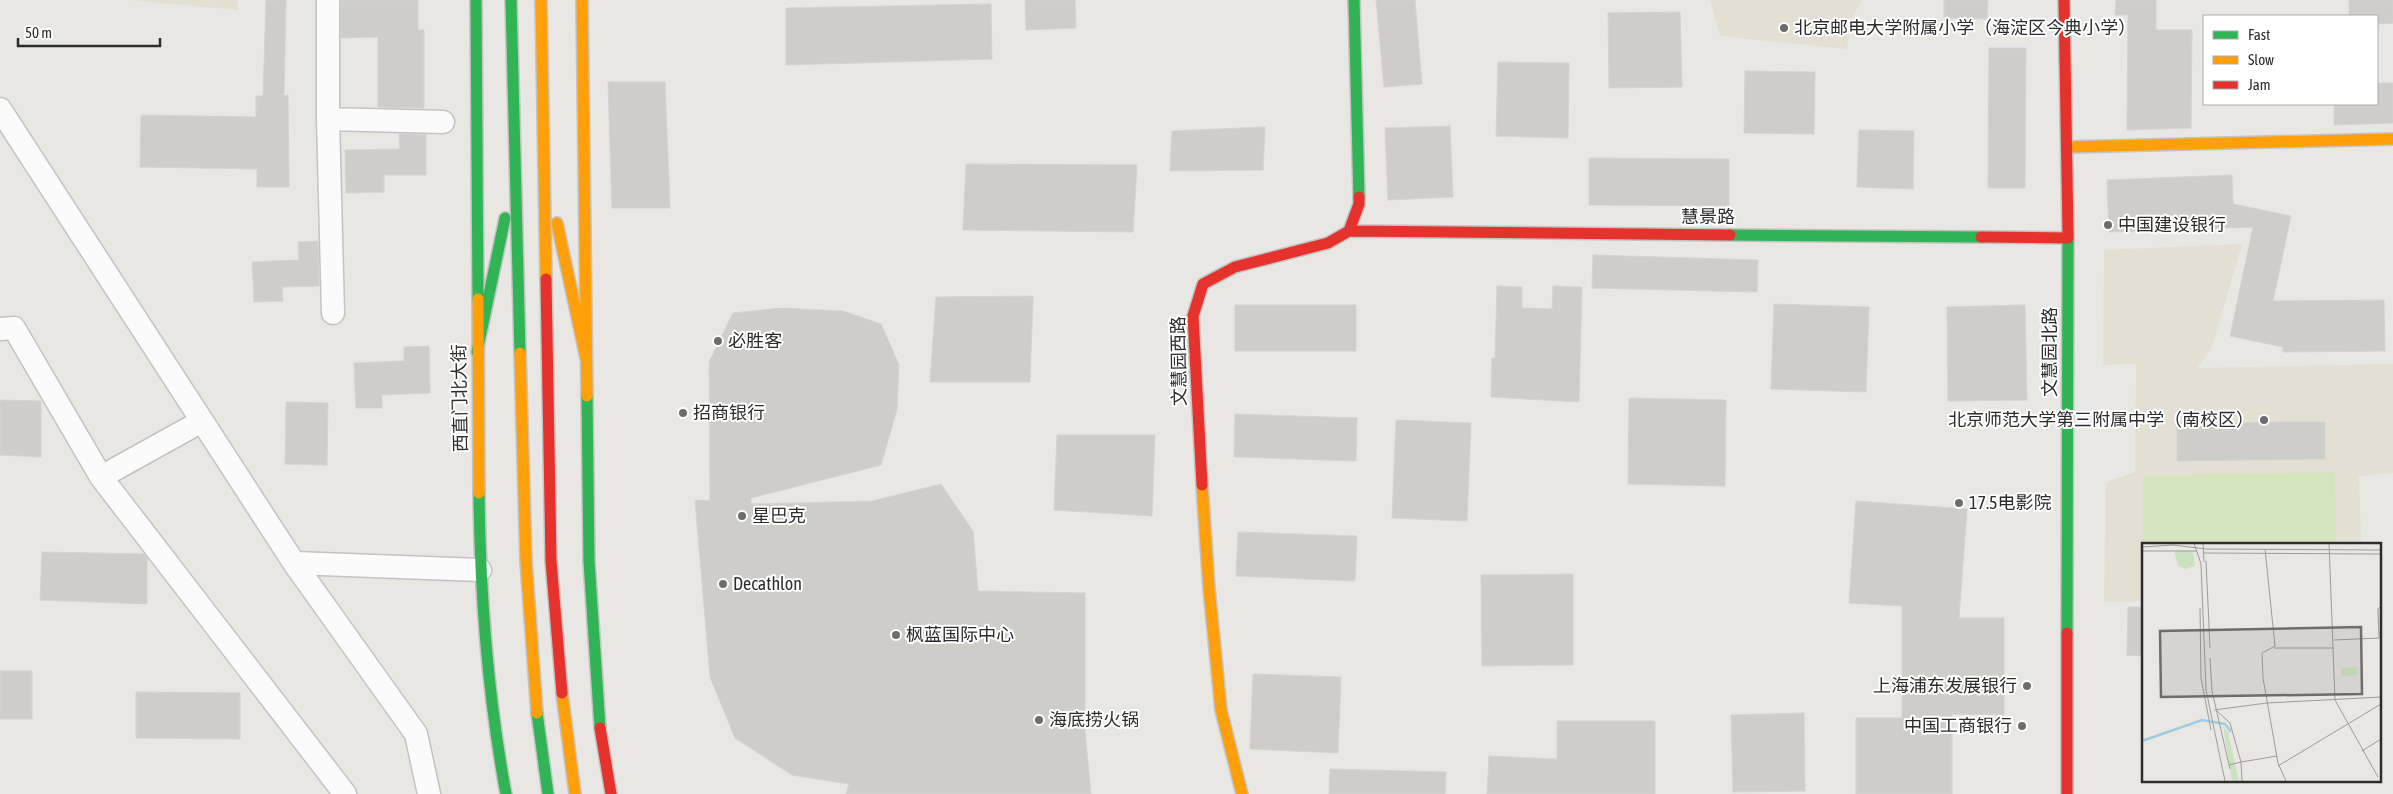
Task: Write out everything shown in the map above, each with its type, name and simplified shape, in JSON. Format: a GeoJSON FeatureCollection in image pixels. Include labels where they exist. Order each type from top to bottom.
{"type":"FeatureCollection","features":[{"type":"Feature","properties":{"kind":"main road","name":"西直门北大街"},"geometry":{"type":"LineString","coordinates":[[476,0],[480,570],[499,757],[506,794]]}},
{"type":"Feature","properties":{"kind":"main road"},"geometry":{"type":"LineString","coordinates":[[511,0],[514,175],[526,560],[537,716],[548,794]]}},
{"type":"Feature","properties":{"kind":"main road"},"geometry":{"type":"LineString","coordinates":[[541,0],[551,561],[564,727],[575,794]]}},
{"type":"Feature","properties":{"kind":"main road"},"geometry":{"type":"LineString","coordinates":[[582,0],[589,561],[599,722],[611,794]]}},
{"type":"Feature","properties":{"kind":"main road"},"geometry":{"type":"LineString","coordinates":[[1348,232],[1360,204],[1354,0]]}},
{"type":"Feature","properties":{"kind":"main road","name":"文慧园北路"},"geometry":{"type":"LineString","coordinates":[[2064,0],[2068,147],[2067,794]]}},
{"type":"Feature","properties":{"kind":"main road"},"geometry":{"type":"LineString","coordinates":[[2068,147],[2393,139]]}},
{"type":"Feature","properties":{"kind":"main road"},"geometry":{"type":"LineString","coordinates":[[543,159],[586,358]]}},
{"type":"Feature","properties":{"kind":"main road"},"geometry":{"type":"LineString","coordinates":[[477,352],[514,175]]}},
{"type":"Feature","properties":{"kind":"main road","name":"慧景路"},"geometry":{"type":"LineString","coordinates":[[1348,232],[2068,238]]}},
{"type":"Feature","properties":{"kind":"main road","name":"文慧园西路"},"geometry":{"type":"LineString","coordinates":[[1242,794],[1221,710],[1209,588],[1193,316],[1203,284],[1235,267],[1328,243],[1348,232]]}},
{"type":"Feature","properties":{"kind":"street"},"geometry":{"type":"LineString","coordinates":[[328,0],[328,119],[333,313]]}},
{"type":"Feature","properties":{"kind":"street"},"geometry":{"type":"LineString","coordinates":[[0,109],[294,563],[416,734],[429,794]]}},
{"type":"Feature","properties":{"kind":"street"},"geometry":{"type":"LineString","coordinates":[[328,119],[443,122]]}},
{"type":"Feature","properties":{"kind":"street"},"geometry":{"type":"LineString","coordinates":[[0,329],[14,328],[101,477],[345,794]]}},
{"type":"Feature","properties":{"kind":"street"},"geometry":{"type":"LineString","coordinates":[[101,477],[202,421]]}},
{"type":"Feature","properties":{"kind":"street"},"geometry":{"type":"LineString","coordinates":[[294,563],[480,570]]}},
{"type":"Feature","properties":{"kind":"shaded area"},"geometry":{"type":"Polygon","coordinates":[[[128,0],[238,0],[238,10],[128,0]]]}},
{"type":"Feature","properties":{"kind":"shaded area","name":"北京邮电大学附属小学（海淀区今典小学）"},"geometry":{"type":"Polygon","coordinates":[[[1710,0],[1862,0],[1851,20],[1847,49],[1720,36],[1710,0]]]}},
{"type":"Feature","properties":{"kind":"shaded area","name":"北京师范大学第三附属中学（南校区）"},"geometry":{"type":"Polygon","coordinates":[[[2242,244],[2213,344],[2198,368],[2393,364],[2393,473],[2359,476],[2361,543],[2142,543],[2142,601],[2104,602],[2106,482],[2135,472],[2136,364],[2103,365],[2104,250],[2242,244]]]}},
{"type":"Feature","properties":{"kind":"green space"},"geometry":{"type":"Polygon","coordinates":[[[2335,472],[2336,543],[2143,543],[2143,476],[2335,472]]]}},
{"type":"Feature","properties":{"kind":"building"},"geometry":{"type":"Polygon","coordinates":[[[266,0],[286,0],[284,96],[288,95],[289,187],[257,187],[257,169],[140,167],[141,115],[256,117],[256,96],[263,96],[266,0]]]}},
{"type":"Feature","properties":{"kind":"building"},"geometry":{"type":"Polygon","coordinates":[[[341,0],[418,0],[418,30],[424,30],[424,108],[378,107],[378,37],[341,38],[341,0]]]}},
{"type":"Feature","properties":{"kind":"building"},"geometry":{"type":"Polygon","coordinates":[[[1025,0],[1075,0],[1076,28],[1026,30],[1025,0]]]}},
{"type":"Feature","properties":{"kind":"building"},"geometry":{"type":"Polygon","coordinates":[[[1376,0],[1415,0],[1422,84],[1384,87],[1376,0]]]}},
{"type":"Feature","properties":{"kind":"building"},"geometry":{"type":"Polygon","coordinates":[[[1944,0],[1988,0],[1987,19],[1944,18],[1944,0]]]}},
{"type":"Feature","properties":{"kind":"building"},"geometry":{"type":"Polygon","coordinates":[[[2116,0],[2156,0],[2156,30],[2192,30],[2191,128],[2127,130],[2128,15],[2115,15],[2116,0]]]}},
{"type":"Feature","properties":{"kind":"building"},"geometry":{"type":"Polygon","coordinates":[[[2349,0],[2393,0],[2393,23],[2378,24],[2378,15],[2349,15],[2349,0]]]}},
{"type":"Feature","properties":{"kind":"building"},"geometry":{"type":"Polygon","coordinates":[[[991,4],[992,59],[786,65],[786,8],[991,4]]]}},
{"type":"Feature","properties":{"kind":"building"},"geometry":{"type":"Polygon","coordinates":[[[1680,12],[1682,87],[1609,88],[1608,13],[1680,12]]]}},
{"type":"Feature","properties":{"kind":"building"},"geometry":{"type":"Polygon","coordinates":[[[1989,48],[2026,48],[2025,188],[1988,188],[1989,48]]]}},
{"type":"Feature","properties":{"kind":"building"},"geometry":{"type":"Polygon","coordinates":[[[1498,62],[1569,63],[1568,138],[1496,136],[1498,62]]]}},
{"type":"Feature","properties":{"kind":"building"},"geometry":{"type":"Polygon","coordinates":[[[1745,71],[1815,72],[1814,134],[1744,133],[1745,71]]]}},
{"type":"Feature","properties":{"kind":"building"},"geometry":{"type":"Polygon","coordinates":[[[608,82],[665,82],[670,208],[612,208],[608,82]]]}},
{"type":"Feature","properties":{"kind":"building"},"geometry":{"type":"Polygon","coordinates":[[[2378,83],[2393,83],[2393,123],[2334,125],[2334,105],[2378,105],[2378,83]]]}},
{"type":"Feature","properties":{"kind":"building"},"geometry":{"type":"Polygon","coordinates":[[[1450,126],[1453,197],[1388,200],[1385,128],[1450,126]]]}},
{"type":"Feature","properties":{"kind":"building"},"geometry":{"type":"Polygon","coordinates":[[[1265,127],[1263,170],[1170,171],[1172,131],[1265,127]]]}},
{"type":"Feature","properties":{"kind":"building"},"geometry":{"type":"Polygon","coordinates":[[[1859,130],[1914,131],[1913,189],[1857,187],[1859,130]]]}},
{"type":"Feature","properties":{"kind":"building"},"geometry":{"type":"Polygon","coordinates":[[[399,134],[426,135],[426,175],[384,175],[384,192],[346,193],[345,150],[400,149],[399,134]]]}},
{"type":"Feature","properties":{"kind":"building"},"geometry":{"type":"Polygon","coordinates":[[[1589,158],[1729,159],[1729,206],[1589,205],[1589,158]]]}},
{"type":"Feature","properties":{"kind":"building"},"geometry":{"type":"Polygon","coordinates":[[[966,164],[1137,165],[1133,232],[963,230],[966,164]]]}},
{"type":"Feature","properties":{"kind":"building"},"geometry":{"type":"Polygon","coordinates":[[[2232,175],[2233,204],[2291,216],[2273,301],[2384,300],[2385,351],[2283,352],[2283,347],[2230,336],[2253,227],[2109,232],[2107,180],[2232,175]]]}},
{"type":"Feature","properties":{"kind":"building"},"geometry":{"type":"Polygon","coordinates":[[[318,241],[319,286],[282,287],[283,301],[254,302],[252,262],[299,260],[298,242],[318,241]]]}},
{"type":"Feature","properties":{"kind":"building"},"geometry":{"type":"Polygon","coordinates":[[[1593,255],[1758,260],[1757,292],[1592,288],[1593,255]]]}},
{"type":"Feature","properties":{"kind":"building"},"geometry":{"type":"Polygon","coordinates":[[[1497,286],[1522,287],[1522,308],[1552,309],[1553,286],[1582,287],[1579,402],[1491,397],[1492,358],[1495,358],[1497,286]]]}},
{"type":"Feature","properties":{"kind":"building"},"geometry":{"type":"Polygon","coordinates":[[[1033,296],[1030,382],[930,382],[936,297],[1033,296]]]}},
{"type":"Feature","properties":{"kind":"building"},"geometry":{"type":"Polygon","coordinates":[[[1774,304],[1869,307],[1866,392],[1771,389],[1774,304]]]}},
{"type":"Feature","properties":{"kind":"building"},"geometry":{"type":"Polygon","coordinates":[[[1235,305],[1356,305],[1356,351],[1235,351],[1235,305]]]}},
{"type":"Feature","properties":{"kind":"building"},"geometry":{"type":"Polygon","coordinates":[[[2025,305],[2027,400],[1948,401],[1947,307],[2025,305]]]}},
{"type":"Feature","properties":{"kind":"building","name":"枫蓝国际中心"},"geometry":{"type":"Polygon","coordinates":[[[781,308],[843,311],[881,324],[899,365],[897,409],[881,465],[751,498],[751,504],[872,501],[941,484],[973,531],[978,591],[1085,593],[1085,731],[1091,794],[846,794],[849,784],[792,775],[735,738],[710,677],[695,500],[710,501],[709,362],[733,313],[781,308]]]}},
{"type":"Feature","properties":{"kind":"building"},"geometry":{"type":"Polygon","coordinates":[[[429,346],[430,393],[382,395],[382,408],[356,408],[354,363],[404,361],[404,347],[429,346]]]}},
{"type":"Feature","properties":{"kind":"building"},"geometry":{"type":"Polygon","coordinates":[[[1629,398],[1726,400],[1725,486],[1628,484],[1629,398]]]}},
{"type":"Feature","properties":{"kind":"building"},"geometry":{"type":"Polygon","coordinates":[[[0,400],[41,401],[41,457],[0,455],[0,400]]]}},
{"type":"Feature","properties":{"kind":"building"},"geometry":{"type":"Polygon","coordinates":[[[286,402],[328,403],[327,465],[285,464],[286,402]]]}},
{"type":"Feature","properties":{"kind":"building"},"geometry":{"type":"Polygon","coordinates":[[[1235,414],[1357,418],[1356,461],[1234,457],[1235,414]]]}},
{"type":"Feature","properties":{"kind":"building"},"geometry":{"type":"Polygon","coordinates":[[[1396,420],[1471,423],[1467,521],[1392,518],[1396,420]]]}},
{"type":"Feature","properties":{"kind":"building"},"geometry":{"type":"Polygon","coordinates":[[[2325,422],[2325,459],[2177,461],[2177,423],[2325,422]]]}},
{"type":"Feature","properties":{"kind":"building"},"geometry":{"type":"Polygon","coordinates":[[[1057,435],[1155,435],[1152,516],[1054,510],[1057,435]]]}},
{"type":"Feature","properties":{"kind":"building"},"geometry":{"type":"Polygon","coordinates":[[[1856,501],[1967,509],[1959,618],[2004,618],[2004,715],[1952,714],[1952,794],[1856,794],[1856,718],[1902,718],[1902,606],[1849,603],[1856,501]]]}},
{"type":"Feature","properties":{"kind":"building"},"geometry":{"type":"Polygon","coordinates":[[[1238,532],[1357,536],[1355,581],[1236,576],[1238,532]]]}},
{"type":"Feature","properties":{"kind":"building"},"geometry":{"type":"Polygon","coordinates":[[[42,552],[144,554],[147,558],[147,604],[40,600],[42,552]]]}},
{"type":"Feature","properties":{"kind":"building"},"geometry":{"type":"Polygon","coordinates":[[[1573,574],[1573,665],[1482,666],[1481,575],[1573,574]]]}},
{"type":"Feature","properties":{"kind":"building"},"geometry":{"type":"Polygon","coordinates":[[[2128,607],[2142,607],[2142,656],[2127,655],[2128,607]]]}},
{"type":"Feature","properties":{"kind":"building"},"geometry":{"type":"Polygon","coordinates":[[[0,671],[32,671],[32,719],[0,719],[0,671]]]}},
{"type":"Feature","properties":{"kind":"building"},"geometry":{"type":"Polygon","coordinates":[[[1253,674],[1341,677],[1338,753],[1250,749],[1253,674]]]}},
{"type":"Feature","properties":{"kind":"building"},"geometry":{"type":"Polygon","coordinates":[[[136,692],[240,693],[240,739],[136,738],[136,692]]]}},
{"type":"Feature","properties":{"kind":"building"},"geometry":{"type":"Polygon","coordinates":[[[1804,713],[1805,791],[1733,792],[1731,715],[1804,713]]]}},
{"type":"Feature","properties":{"kind":"building"},"geometry":{"type":"Polygon","coordinates":[[[1557,721],[1655,721],[1655,794],[1487,794],[1489,756],[1557,759],[1557,721]]]}},
{"type":"Feature","properties":{"kind":"building"},"geometry":{"type":"Polygon","coordinates":[[[1330,769],[1446,772],[1445,794],[1329,794],[1330,769]]]}},
{"type":"Feature","properties":{"kind":"traffic: fast"},"geometry":{"type":"LineString","coordinates":[[476,0],[478,299]]}},
{"type":"Feature","properties":{"kind":"traffic: fast"},"geometry":{"type":"LineString","coordinates":[[511,0],[520,353]]}},
{"type":"Feature","properties":{"kind":"traffic: fast"},"geometry":{"type":"LineString","coordinates":[[1354,0],[1359,197]]}},
{"type":"Feature","properties":{"kind":"traffic: fast"},"geometry":{"type":"LineString","coordinates":[[477,352],[505,218]]}},
{"type":"Feature","properties":{"kind":"traffic: fast"},"geometry":{"type":"LineString","coordinates":[[2067,633],[2068,234]]}},
{"type":"Feature","properties":{"kind":"traffic: fast"},"geometry":{"type":"LineString","coordinates":[[1730,235],[1981,237]]}},
{"type":"Feature","properties":{"kind":"traffic: fast"},"geometry":{"type":"LineString","coordinates":[[587,396],[589,561],[600,728]]}},
{"type":"Feature","properties":{"kind":"traffic: fast"},"geometry":{"type":"LineString","coordinates":[[479,493],[486,644],[494,720],[506,794]]}},
{"type":"Feature","properties":{"kind":"traffic: fast"},"geometry":{"type":"LineString","coordinates":[[537,713],[548,794]]}},
{"type":"Feature","properties":{"kind":"traffic: slow"},"geometry":{"type":"LineString","coordinates":[[541,0],[546,279]]}},
{"type":"Feature","properties":{"kind":"traffic: slow"},"geometry":{"type":"LineString","coordinates":[[582,0],[587,396]]}},
{"type":"Feature","properties":{"kind":"traffic: slow"},"geometry":{"type":"LineString","coordinates":[[2068,147],[2393,139]]}},
{"type":"Feature","properties":{"kind":"traffic: slow"},"geometry":{"type":"LineString","coordinates":[[557,223],[586,358]]}},
{"type":"Feature","properties":{"kind":"traffic: slow"},"geometry":{"type":"LineString","coordinates":[[478,299],[479,493]]}},
{"type":"Feature","properties":{"kind":"traffic: slow"},"geometry":{"type":"LineString","coordinates":[[520,353],[526,561],[537,713]]}},
{"type":"Feature","properties":{"kind":"traffic: slow"},"geometry":{"type":"LineString","coordinates":[[1202,485],[1209,588],[1221,710],[1242,794]]}},
{"type":"Feature","properties":{"kind":"traffic: slow"},"geometry":{"type":"LineString","coordinates":[[562,693],[575,794]]}},
{"type":"Feature","properties":{"kind":"traffic: jam"},"geometry":{"type":"LineString","coordinates":[[2064,0],[2068,234]]}},
{"type":"Feature","properties":{"kind":"traffic: jam"},"geometry":{"type":"LineString","coordinates":[[1202,485],[1193,316],[1203,284],[1235,267],[1328,243],[1349,231],[1359,204],[1359,197]]}},
{"type":"Feature","properties":{"kind":"traffic: jam"},"geometry":{"type":"LineString","coordinates":[[1349,231],[1730,235]]}},
{"type":"Feature","properties":{"kind":"traffic: jam"},"geometry":{"type":"LineString","coordinates":[[1981,237],[2068,238]]}},
{"type":"Feature","properties":{"kind":"traffic: jam"},"geometry":{"type":"LineString","coordinates":[[546,279],[551,561],[562,693]]}},
{"type":"Feature","properties":{"kind":"traffic: jam"},"geometry":{"type":"LineString","coordinates":[[2067,633],[2067,794]]}},
{"type":"Feature","properties":{"kind":"traffic: jam"},"geometry":{"type":"LineString","coordinates":[[600,728],[611,794]]}},
{"type":"Feature","properties":{"kind":"place","name":"北京邮电大学附属小学（海淀区今典小学）"},"geometry":{"type":"Point","coordinates":[1784,28]}},
{"type":"Feature","properties":{"kind":"place","name":"中国建设银行"},"geometry":{"type":"Point","coordinates":[2108,225]}},
{"type":"Feature","properties":{"kind":"place","name":"必胜客"},"geometry":{"type":"Point","coordinates":[718,341]}},
{"type":"Feature","properties":{"kind":"place","name":"招商银行"},"geometry":{"type":"Point","coordinates":[683,413]}},
{"type":"Feature","properties":{"kind":"place","name":"北京师范大学第三附属中学（南校区）"},"geometry":{"type":"Point","coordinates":[2264,420]}},
{"type":"Feature","properties":{"kind":"place","name":"17.5电影院"},"geometry":{"type":"Point","coordinates":[1959,503]}},
{"type":"Feature","properties":{"kind":"place","name":"星巴克"},"geometry":{"type":"Point","coordinates":[742,516]}},
{"type":"Feature","properties":{"kind":"place","name":"Decathlon"},"geometry":{"type":"Point","coordinates":[723,584]}},
{"type":"Feature","properties":{"kind":"place","name":"枫蓝国际中心"},"geometry":{"type":"Point","coordinates":[896,635]}},
{"type":"Feature","properties":{"kind":"place","name":"上海浦东发展银行"},"geometry":{"type":"Point","coordinates":[2027,686]}},
{"type":"Feature","properties":{"kind":"place","name":"海底捞火锅"},"geometry":{"type":"Point","coordinates":[1039,720]}},
{"type":"Feature","properties":{"kind":"place","name":"中国工商银行"},"geometry":{"type":"Point","coordinates":[2022,726]}}]}
